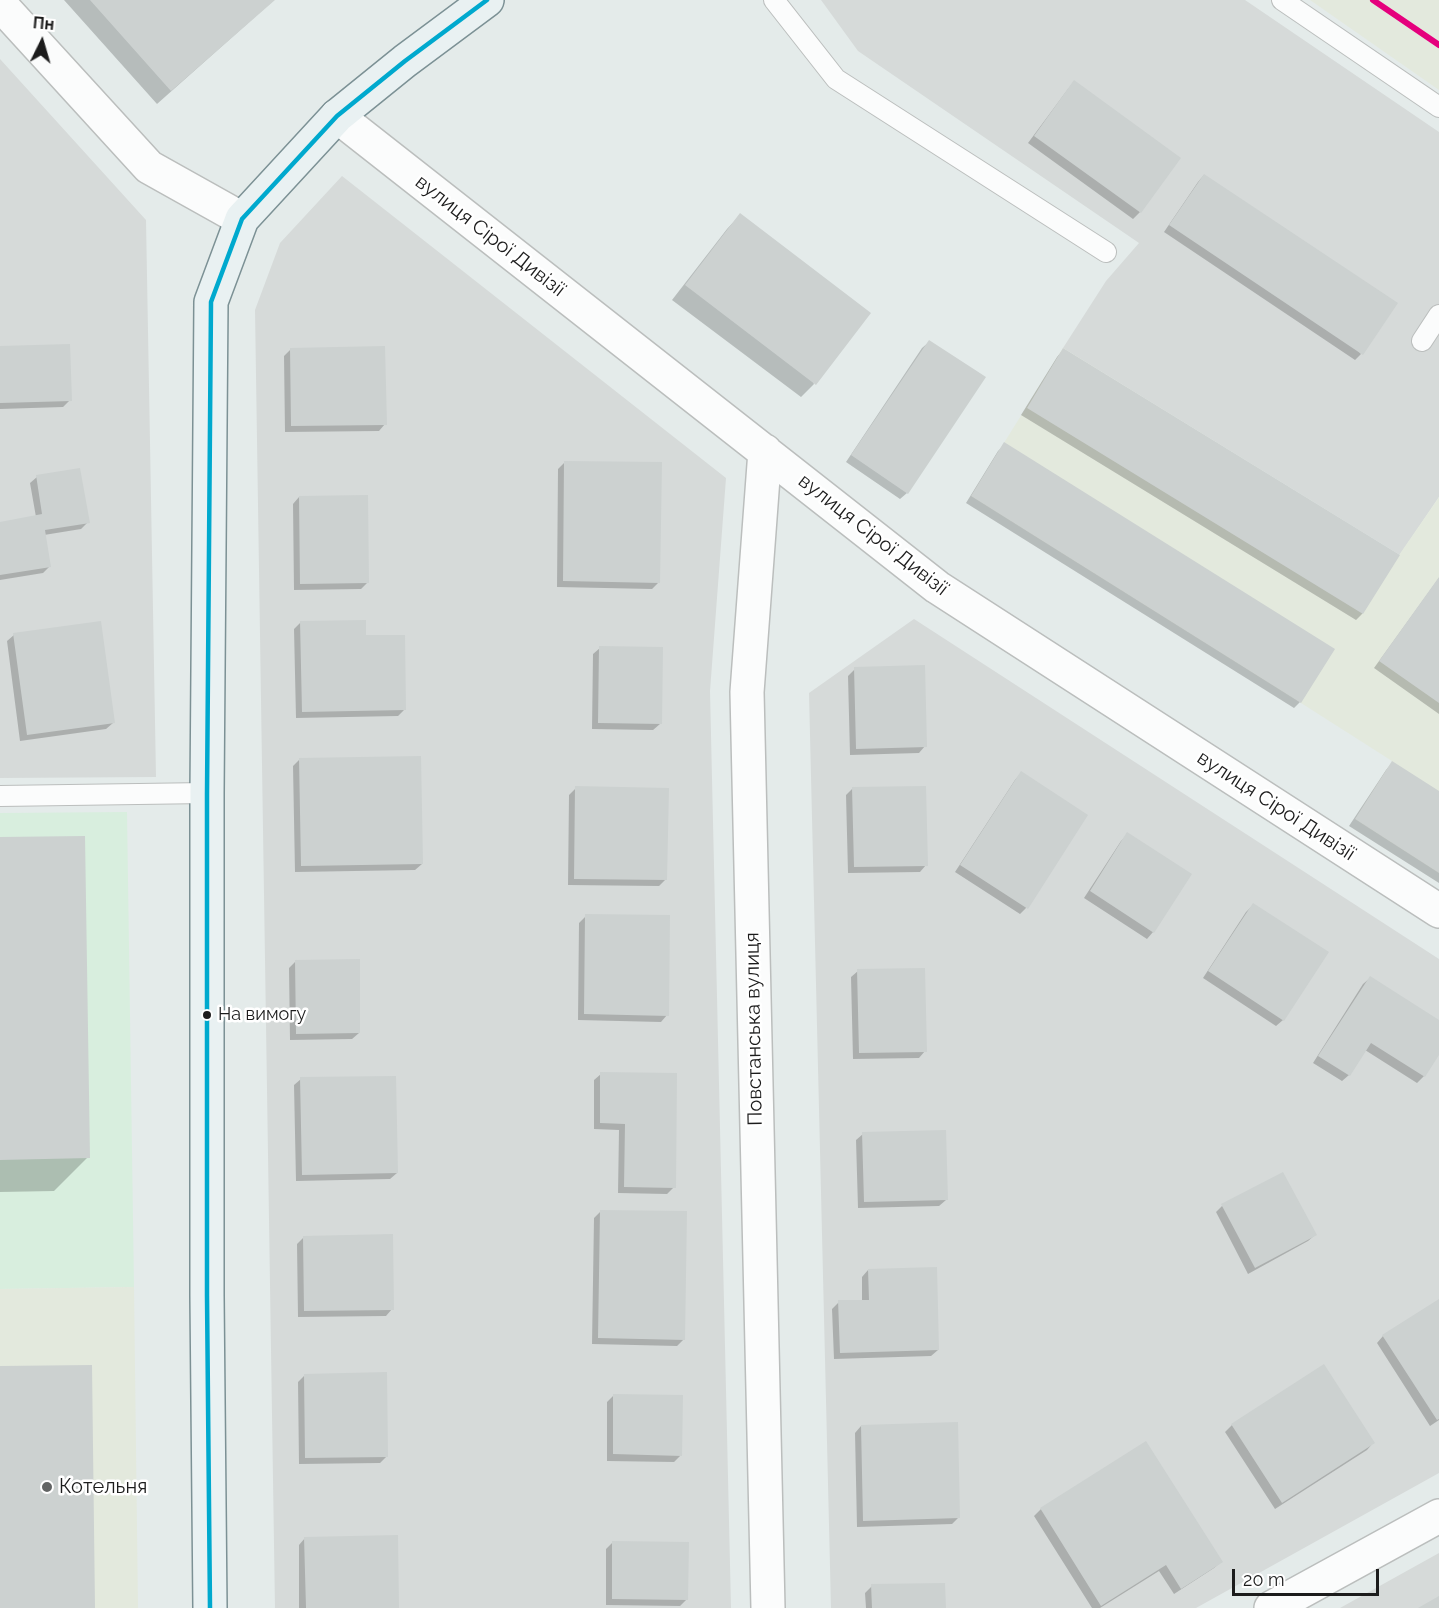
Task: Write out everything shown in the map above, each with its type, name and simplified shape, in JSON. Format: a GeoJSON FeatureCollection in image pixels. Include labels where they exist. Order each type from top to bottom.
{"type":"FeatureCollection","features":[{"type":"Feature","properties":{"kind":"main road"},"geometry":{"type":"LineString","coordinates":[[210,1608],[207,1296],[207,793],[211,302],[242,219],[337,116],[405,61],[487,0]]}},
{"type":"Feature","properties":{"kind":"street"},"geometry":{"type":"LineString","coordinates":[[0,4],[149,167],[242,219]]}},
{"type":"Feature","properties":{"kind":"street","name":"вулиця Сірої Дивізії"},"geometry":{"type":"LineString","coordinates":[[337,116],[937,587],[1439,911]]}},
{"type":"Feature","properties":{"kind":"street","name":"Повстанська вулиця"},"geometry":{"type":"LineString","coordinates":[[765,452],[747,692],[768,1608]]}},
{"type":"Feature","properties":{"kind":"street"},"geometry":{"type":"LineString","coordinates":[[1271,1608],[1439,1516]]}},
{"type":"Feature","properties":{"kind":"lane"},"geometry":{"type":"LineString","coordinates":[[774,0],[836,79],[1106,252]]}},
{"type":"Feature","properties":{"kind":"lane"},"geometry":{"type":"LineString","coordinates":[[1281,0],[1439,108]]}},
{"type":"Feature","properties":{"kind":"lane"},"geometry":{"type":"LineString","coordinates":[[1422,341],[1439,315]]}},
{"type":"Feature","properties":{"kind":"lane"},"geometry":{"type":"LineString","coordinates":[[0,796],[207,793]]}},
{"type":"Feature","properties":{"kind":"shaded area"},"geometry":{"type":"Polygon","coordinates":[[[821,0],[1245,0],[1439,132],[1439,497],[1400,555],[1063,348],[1106,281],[1139,243],[858,51],[821,0]]]}},
{"type":"Feature","properties":{"kind":"shaded area"},"geometry":{"type":"Polygon","coordinates":[[[1310,0],[1439,0],[1439,90],[1310,0]]]}},
{"type":"Feature","properties":{"kind":"shaded area"},"geometry":{"type":"Polygon","coordinates":[[[0,59],[146,220],[156,777],[0,778],[0,59]]]}},
{"type":"Feature","properties":{"kind":"shaded area"},"geometry":{"type":"Polygon","coordinates":[[[342,176],[726,478],[710,691],[731,1608],[275,1608],[255,310],[280,243],[342,176]]]}},
{"type":"Feature","properties":{"kind":"shaded area"},"geometry":{"type":"Polygon","coordinates":[[[1063,348],[1399,555],[1439,497],[1439,873],[1355,819],[1392,761],[971,496],[1063,348]]]}},
{"type":"Feature","properties":{"kind":"shaded area"},"geometry":{"type":"Polygon","coordinates":[[[914,619],[1439,959],[1439,1473],[1196,1608],[831,1608],[809,693],[914,619]]]}},
{"type":"Feature","properties":{"kind":"shaded area"},"geometry":{"type":"Polygon","coordinates":[[[127,812],[134,1287],[0,1289],[0,813],[127,812]]]}},
{"type":"Feature","properties":{"kind":"shaded area"},"geometry":{"type":"Polygon","coordinates":[[[134,1287],[138,1608],[0,1608],[0,1289],[134,1287]]]}},
{"type":"Feature","properties":{"kind":"shaded area"},"geometry":{"type":"Polygon","coordinates":[[[1439,1553],[1439,1608],[1340,1608],[1439,1553]]]}},
{"type":"Feature","properties":{"kind":"building"},"geometry":{"type":"Polygon","coordinates":[[[90,0],[275,0],[171,91],[90,0]]]}},
{"type":"Feature","properties":{"kind":"building"},"geometry":{"type":"Polygon","coordinates":[[[1074,80],[1181,158],[1141,213],[1034,136],[1074,80]]]}},
{"type":"Feature","properties":{"kind":"building"},"geometry":{"type":"Polygon","coordinates":[[[1204,174],[1398,303],[1363,355],[1169,225],[1204,174]]]}},
{"type":"Feature","properties":{"kind":"building"},"geometry":{"type":"Polygon","coordinates":[[[740,213],[871,313],[816,385],[685,285],[740,213]]]}},
{"type":"Feature","properties":{"kind":"building"},"geometry":{"type":"Polygon","coordinates":[[[929,340],[986,377],[908,494],[851,455],[929,340]]]}},
{"type":"Feature","properties":{"kind":"building"},"geometry":{"type":"Polygon","coordinates":[[[70,344],[72,401],[0,403],[0,346],[70,344]]]}},
{"type":"Feature","properties":{"kind":"building"},"geometry":{"type":"Polygon","coordinates":[[[385,346],[387,425],[291,426],[290,348],[385,346]]]}},
{"type":"Feature","properties":{"kind":"building"},"geometry":{"type":"Polygon","coordinates":[[[1063,348],[1400,555],[1363,614],[1027,408],[1063,348]]]}},
{"type":"Feature","properties":{"kind":"building"},"geometry":{"type":"Polygon","coordinates":[[[1004,442],[1335,649],[1301,703],[971,496],[1004,442]]]}},
{"type":"Feature","properties":{"kind":"building"},"geometry":{"type":"Polygon","coordinates":[[[564,461],[662,462],[660,583],[563,581],[564,461]]]}},
{"type":"Feature","properties":{"kind":"building"},"geometry":{"type":"Polygon","coordinates":[[[80,468],[90,523],[45,530],[51,567],[0,575],[0,522],[42,514],[36,475],[80,468]]]}},
{"type":"Feature","properties":{"kind":"building"},"geometry":{"type":"Polygon","coordinates":[[[368,495],[369,583],[300,584],[299,496],[368,495]]]}},
{"type":"Feature","properties":{"kind":"building"},"geometry":{"type":"Polygon","coordinates":[[[1439,577],[1439,703],[1379,661],[1439,577]]]}},
{"type":"Feature","properties":{"kind":"building"},"geometry":{"type":"Polygon","coordinates":[[[366,620],[366,635],[405,635],[406,710],[302,712],[300,621],[366,620]]]}},
{"type":"Feature","properties":{"kind":"building"},"geometry":{"type":"Polygon","coordinates":[[[101,621],[115,723],[27,735],[13,633],[101,621]]]}},
{"type":"Feature","properties":{"kind":"building"},"geometry":{"type":"Polygon","coordinates":[[[599,646],[663,647],[662,724],[598,723],[599,646]]]}},
{"type":"Feature","properties":{"kind":"building"},"geometry":{"type":"Polygon","coordinates":[[[925,665],[927,747],[856,749],[854,667],[925,665]]]}},
{"type":"Feature","properties":{"kind":"building"},"geometry":{"type":"Polygon","coordinates":[[[421,756],[423,864],[301,866],[299,758],[421,756]]]}},
{"type":"Feature","properties":{"kind":"building"},"geometry":{"type":"Polygon","coordinates":[[[1392,761],[1439,791],[1439,873],[1355,819],[1392,761]]]}},
{"type":"Feature","properties":{"kind":"building"},"geometry":{"type":"Polygon","coordinates":[[[1021,771],[1088,815],[1028,909],[960,865],[1021,771]]]}},
{"type":"Feature","properties":{"kind":"building"},"geometry":{"type":"Polygon","coordinates":[[[575,786],[669,788],[667,880],[574,879],[575,786]]]}},
{"type":"Feature","properties":{"kind":"building"},"geometry":{"type":"Polygon","coordinates":[[[926,786],[928,866],[854,867],[852,787],[926,786]]]}},
{"type":"Feature","properties":{"kind":"building"},"geometry":{"type":"Polygon","coordinates":[[[1127,832],[1192,874],[1154,933],[1090,891],[1127,832]]]}},
{"type":"Feature","properties":{"kind":"building"},"geometry":{"type":"Polygon","coordinates":[[[85,836],[90,1158],[0,1160],[0,837],[85,836]]]}},
{"type":"Feature","properties":{"kind":"building"},"geometry":{"type":"Polygon","coordinates":[[[1253,903],[1329,952],[1284,1021],[1208,971],[1253,903]]]}},
{"type":"Feature","properties":{"kind":"building"},"geometry":{"type":"Polygon","coordinates":[[[585,914],[670,915],[669,1016],[584,1014],[585,914]]]}},
{"type":"Feature","properties":{"kind":"building"},"geometry":{"type":"Polygon","coordinates":[[[360,959],[360,1033],[296,1034],[295,960],[360,959]]]}},
{"type":"Feature","properties":{"kind":"building"},"geometry":{"type":"Polygon","coordinates":[[[925,968],[927,1052],[859,1053],[857,969],[925,968]]]}},
{"type":"Feature","properties":{"kind":"building"},"geometry":{"type":"Polygon","coordinates":[[[1370,976],[1439,1020],[1439,1055],[1425,1077],[1371,1043],[1350,1076],[1318,1056],[1370,976]]]}},
{"type":"Feature","properties":{"kind":"building"},"geometry":{"type":"Polygon","coordinates":[[[600,1072],[677,1073],[676,1188],[624,1187],[625,1124],[600,1123],[600,1072]]]}},
{"type":"Feature","properties":{"kind":"building"},"geometry":{"type":"Polygon","coordinates":[[[396,1076],[398,1173],[302,1175],[300,1077],[396,1076]]]}},
{"type":"Feature","properties":{"kind":"building"},"geometry":{"type":"Polygon","coordinates":[[[946,1130],[948,1200],[864,1202],[862,1132],[946,1130]]]}},
{"type":"Feature","properties":{"kind":"building"},"geometry":{"type":"Polygon","coordinates":[[[1283,1172],[1317,1235],[1255,1268],[1221,1204],[1283,1172]]]}},
{"type":"Feature","properties":{"kind":"building"},"geometry":{"type":"Polygon","coordinates":[[[600,1210],[687,1211],[685,1340],[598,1338],[600,1210]]]}},
{"type":"Feature","properties":{"kind":"building"},"geometry":{"type":"Polygon","coordinates":[[[393,1234],[394,1310],[304,1311],[303,1236],[393,1234]]]}},
{"type":"Feature","properties":{"kind":"building"},"geometry":{"type":"Polygon","coordinates":[[[937,1267],[939,1350],[840,1353],[838,1300],[869,1300],[868,1269],[937,1267]]]}},
{"type":"Feature","properties":{"kind":"building"},"geometry":{"type":"Polygon","coordinates":[[[1439,1299],[1439,1419],[1437,1420],[1382,1335],[1439,1299]]]}},
{"type":"Feature","properties":{"kind":"building"},"geometry":{"type":"Polygon","coordinates":[[[1324,1364],[1375,1443],[1282,1503],[1231,1424],[1324,1364]]]}},
{"type":"Feature","properties":{"kind":"building","name":"Котельня"},"geometry":{"type":"Polygon","coordinates":[[[92,1365],[95,1608],[0,1608],[0,1366],[92,1365]]]}},
{"type":"Feature","properties":{"kind":"building"},"geometry":{"type":"Polygon","coordinates":[[[387,1372],[388,1457],[305,1458],[304,1374],[387,1372]]]}},
{"type":"Feature","properties":{"kind":"building"},"geometry":{"type":"Polygon","coordinates":[[[613,1394],[683,1395],[682,1456],[613,1454],[613,1394]]]}},
{"type":"Feature","properties":{"kind":"building"},"geometry":{"type":"Polygon","coordinates":[[[958,1422],[960,1518],[863,1521],[861,1425],[958,1422]]]}},
{"type":"Feature","properties":{"kind":"building"},"geometry":{"type":"Polygon","coordinates":[[[1146,1441],[1223,1562],[1181,1589],[1166,1565],[1101,1606],[1040,1508],[1146,1441]]]}},
{"type":"Feature","properties":{"kind":"building"},"geometry":{"type":"Polygon","coordinates":[[[398,1535],[399,1608],[306,1608],[304,1537],[398,1535]]]}},
{"type":"Feature","properties":{"kind":"building"},"geometry":{"type":"Polygon","coordinates":[[[612,1541],[689,1542],[688,1600],[612,1599],[612,1541]]]}},
{"type":"Feature","properties":{"kind":"building"},"geometry":{"type":"Polygon","coordinates":[[[945,1583],[946,1608],[872,1608],[871,1584],[945,1583]]]}},
{"type":"Feature","properties":{"kind":"building"},"geometry":{"type":"Polygon","coordinates":[[[1439,1596],[1439,1608],[1418,1608],[1439,1596]]]}},
{"type":"Feature","properties":{"kind":"transit line"},"geometry":{"type":"LineString","coordinates":[[210,1608],[207,1296],[207,793],[211,302],[242,219],[337,116],[405,61],[487,0]]}},
{"type":"Feature","properties":{"kind":"transit line"},"geometry":{"type":"LineString","coordinates":[[1373,0],[1439,45]]}},
{"type":"Feature","properties":{"kind":"place","name":"На вимогу"},"geometry":{"type":"Point","coordinates":[207,1015]}},
{"type":"Feature","properties":{"kind":"place","name":"Котельня"},"geometry":{"type":"Point","coordinates":[47,1487]}}]}
